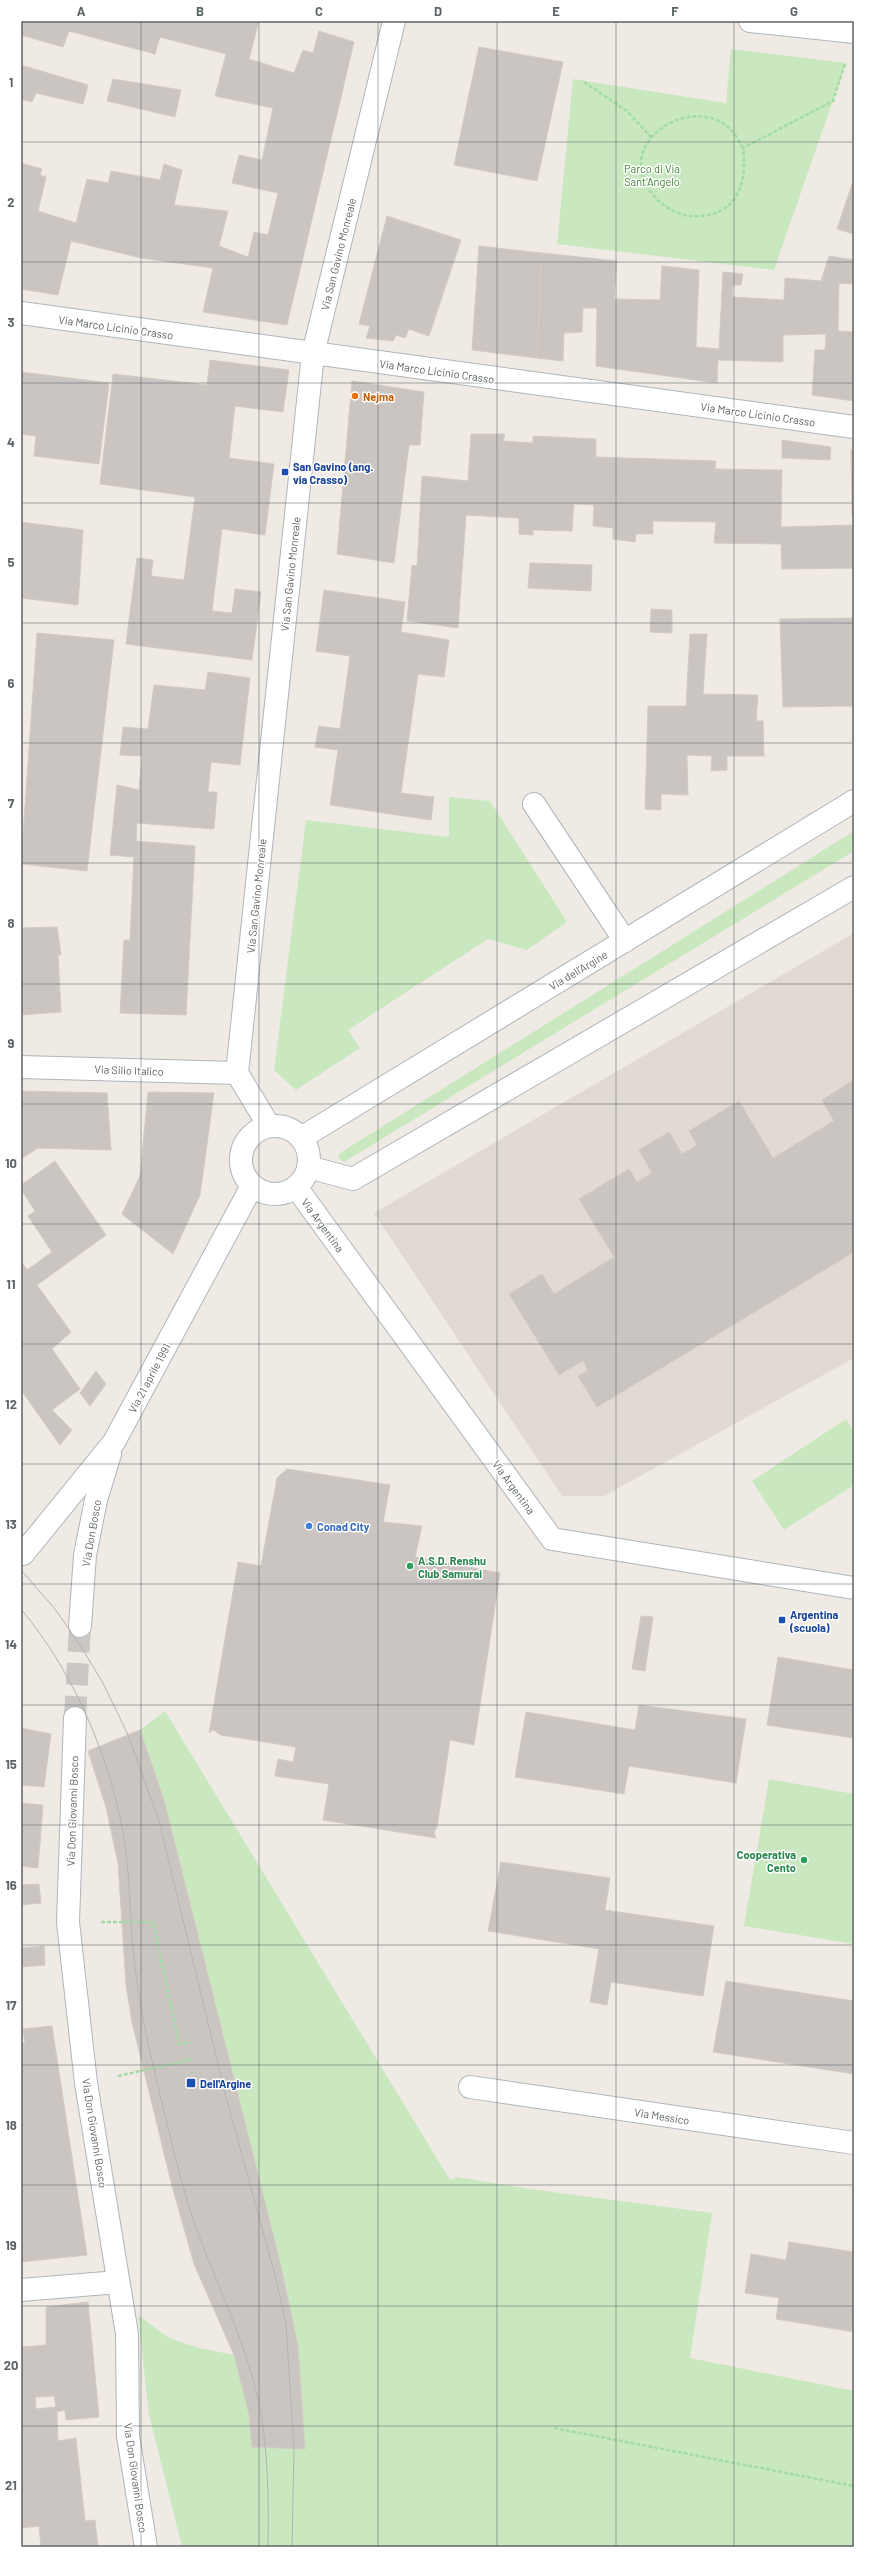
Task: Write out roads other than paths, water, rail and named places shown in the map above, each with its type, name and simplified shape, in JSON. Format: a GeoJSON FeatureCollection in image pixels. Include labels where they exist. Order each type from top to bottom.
{"type":"FeatureCollection","features":[{"type":"Feature","properties":{"kind":"street","name":"Via San Gavino Monreale"},"geometry":{"type":"LineString","coordinates":[[237,1073],[313,354],[394,21]]}},
{"type":"Feature","properties":{"kind":"street"},"geometry":{"type":"LineString","coordinates":[[750,21],[854,32]]}},
{"type":"Feature","properties":{"kind":"street","name":"Via Marco Licinio Crasso"},"geometry":{"type":"LineString","coordinates":[[21,313],[854,427]]}},
{"type":"Feature","properties":{"kind":"street","name":"Via dell'Argine"},"geometry":{"type":"LineString","coordinates":[[301,1138],[854,801]]}},
{"type":"Feature","properties":{"kind":"street"},"geometry":{"type":"LineString","coordinates":[[534,804],[625,941]]}},
{"type":"Feature","properties":{"kind":"street"},"geometry":{"type":"LineString","coordinates":[[308,1166],[353,1179],[854,887]]}},
{"type":"Feature","properties":{"kind":"street","name":"Via Silio Italico"},"geometry":{"type":"LineString","coordinates":[[21,1067],[237,1073]]}},
{"type":"Feature","properties":{"kind":"street"},"geometry":{"type":"LineString","coordinates":[[237,1073],[269,1126]]}},
{"type":"Feature","properties":{"kind":"street"},"geometry":{"type":"LineString","coordinates":[[269,1126],[281,1126],[292,1130],[301,1138],[307,1149],[308,1166],[304,1178],[296,1187],[286,1193],[274,1194],[262,1192],[252,1186],[244,1175],[241,1163],[241,1152],[246,1141],[254,1132],[269,1126]]}},
{"type":"Feature","properties":{"kind":"street","name":"Via 21 aprile 1991"},"geometry":{"type":"LineString","coordinates":[[23,1554],[114,1442],[252,1186]]}},
{"type":"Feature","properties":{"kind":"street","name":"Via Argentina"},"geometry":{"type":"LineString","coordinates":[[296,1187],[552,1539],[854,1588]]}},
{"type":"Feature","properties":{"kind":"street","name":"Via Don Bosco"},"geometry":{"type":"LineString","coordinates":[[80,1626],[85,1555],[96,1500],[114,1442]]}},
{"type":"Feature","properties":{"kind":"street","name":"Via Don Giovanni Bosco"},"geometry":{"type":"LineString","coordinates":[[74,1718],[68,1922],[86,2083],[127,2334],[128,2436],[146,2547]]}},
{"type":"Feature","properties":{"kind":"street","name":"Via Messico"},"geometry":{"type":"LineString","coordinates":[[470,2087],[854,2143]]}},
{"type":"Feature","properties":{"kind":"street"},"geometry":{"type":"LineString","coordinates":[[21,2290],[118,2282]]}},
{"type":"Feature","properties":{"kind":"tunnel"},"geometry":{"type":"LineString","coordinates":[[75,1718],[80,1626]]}},
{"type":"Feature","properties":{"kind":"tram line"},"geometry":{"type":"LineString","coordinates":[[21,1570],[55,1609],[82,1648],[104,1685],[128,1735],[159,1821],[225,2093],[276,2279],[286,2324],[294,2448],[292,2547]]}},
{"type":"Feature","properties":{"kind":"tram line"},"geometry":{"type":"LineString","coordinates":[[21,1609],[39,1632],[55,1657],[84,1710],[96,1737],[114,1793],[121,1822],[126,1854],[133,1949],[138,1987],[144,2025],[157,2081],[188,2204],[201,2242],[237,2330],[258,2399],[266,2453],[268,2547]]}},
{"type":"Feature","properties":{"kind":"place","name":"Nejma"},"geometry":{"type":"Point","coordinates":[355,396]}},
{"type":"Feature","properties":{"kind":"place","name":"San Gavino (ang. via Crasso)"},"geometry":{"type":"Point","coordinates":[285,472]}},
{"type":"Feature","properties":{"kind":"place","name":"Conad City"},"geometry":{"type":"Point","coordinates":[309,1526]}},
{"type":"Feature","properties":{"kind":"place","name":"A.S.D. Renshu Club Samurai"},"geometry":{"type":"Point","coordinates":[410,1566]}},
{"type":"Feature","properties":{"kind":"place","name":"Argentina (scuola)"},"geometry":{"type":"Point","coordinates":[782,1620]}},
{"type":"Feature","properties":{"kind":"place","name":"Cooperativa Cento"},"geometry":{"type":"Point","coordinates":[804,1860]}},
{"type":"Feature","properties":{"kind":"place","name":"Dell'Argine"},"geometry":{"type":"Point","coordinates":[191,2083]}},
{"type":"Feature","properties":{"kind":"park label","name":"Parco di Via Sant'Angelo"},"geometry":{"type":"Point","coordinates":[652,174]}}]}
